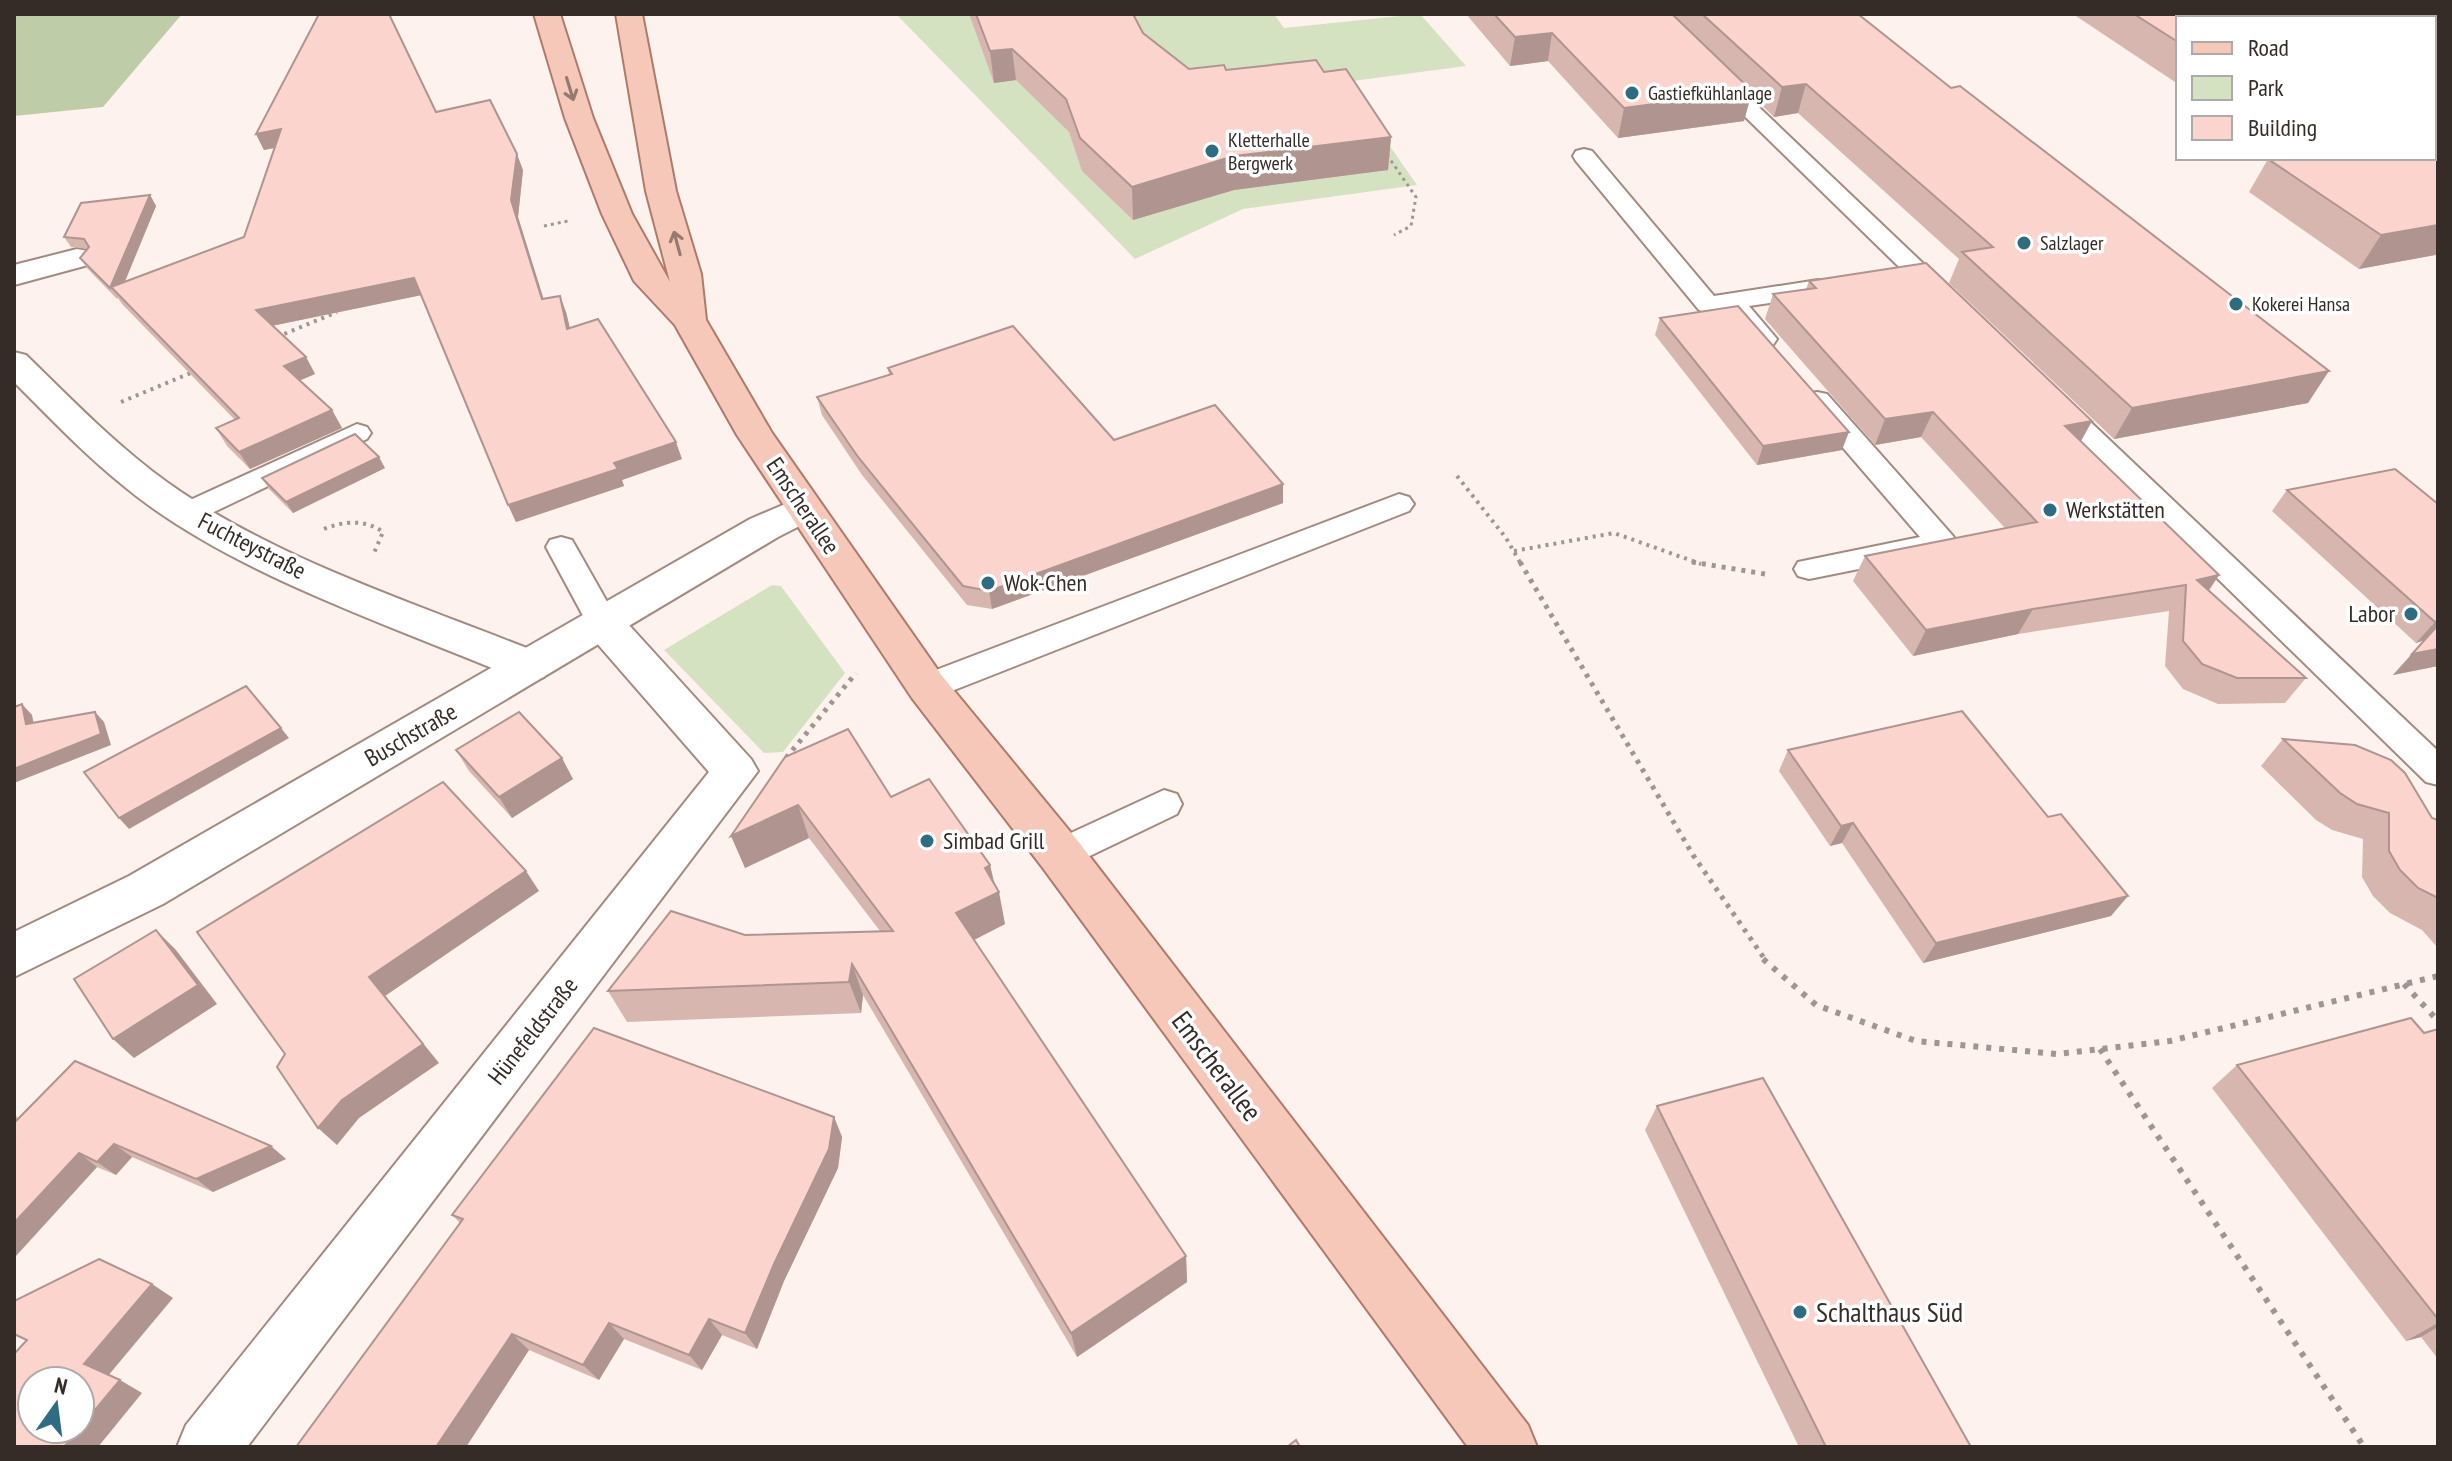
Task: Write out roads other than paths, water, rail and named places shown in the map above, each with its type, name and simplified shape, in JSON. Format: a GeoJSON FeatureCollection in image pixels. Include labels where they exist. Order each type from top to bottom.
{"type":"FeatureCollection","features":[{"type":"Feature","properties":{"kind":"main road","name":"Emscherallee"},"geometry":{"type":"LineString","coordinates":[[547,14],[579,118],[617,214],[650,281],[689,320],[755,435],[927,687],[1060,854],[1506,1447]]}},
{"type":"Feature","properties":{"kind":"main road","name":"Emscherallee"},"geometry":{"type":"LineString","coordinates":[[629,14],[661,191],[685,274],[689,320]]}},
{"type":"Feature","properties":{"kind":"street"},"geometry":{"type":"LineString","coordinates":[[14,275],[77,258]]}},
{"type":"Feature","properties":{"kind":"street","name":"Fuchteystraße"},"geometry":{"type":"LineString","coordinates":[[14,362],[105,451],[139,480],[187,513],[288,567],[529,666]]}},
{"type":"Feature","properties":{"kind":"street","name":"Buschstraße"},"geometry":{"type":"LineString","coordinates":[[14,956],[146,890],[804,508]]}},
{"type":"Feature","properties":{"kind":"street","name":"Hünefeldstraße"},"geometry":{"type":"LineString","coordinates":[[208,1447],[735,771],[603,623]]}},
{"type":"Feature","properties":{"kind":"lane"},"geometry":{"type":"LineString","coordinates":[[1650,14],[1963,316]]}},
{"type":"Feature","properties":{"kind":"lane"},"geometry":{"type":"LineString","coordinates":[[1584,156],[1708,305],[1840,284]]}},
{"type":"Feature","properties":{"kind":"lane"},"geometry":{"type":"LineString","coordinates":[[1887,277],[1918,272]]}},
{"type":"Feature","properties":{"kind":"lane"},"geometry":{"type":"LineString","coordinates":[[1731,301],[1781,359]]}},
{"type":"Feature","properties":{"kind":"lane"},"geometry":{"type":"LineString","coordinates":[[2031,381],[2438,772]]}},
{"type":"Feature","properties":{"kind":"lane"},"geometry":{"type":"LineString","coordinates":[[1801,382],[1942,543],[1809,569]]}},
{"type":"Feature","properties":{"kind":"lane"},"geometry":{"type":"LineString","coordinates":[[187,513],[357,433]]}},
{"type":"Feature","properties":{"kind":"lane"},"geometry":{"type":"LineString","coordinates":[[927,687],[1399,504]]}},
{"type":"Feature","properties":{"kind":"lane"},"geometry":{"type":"LineString","coordinates":[[561,547],[603,623]]}},
{"type":"Feature","properties":{"kind":"lane"},"geometry":{"type":"LineString","coordinates":[[1060,854],[1164,804]]}},
{"type":"Feature","properties":{"kind":"place","name":"Gastiefkühlanlage"},"geometry":{"type":"Point","coordinates":[1632,93]}},
{"type":"Feature","properties":{"kind":"place","name":"Kletterhalle Bergwerk"},"geometry":{"type":"Point","coordinates":[1212,151]}},
{"type":"Feature","properties":{"kind":"place","name":"Salzlager"},"geometry":{"type":"Point","coordinates":[2024,243]}},
{"type":"Feature","properties":{"kind":"place","name":"Kokerei Hansa"},"geometry":{"type":"Point","coordinates":[2236,304]}},
{"type":"Feature","properties":{"kind":"place","name":"Werkstätten"},"geometry":{"type":"Point","coordinates":[2050,510]}},
{"type":"Feature","properties":{"kind":"place","name":"Wok-Chen"},"geometry":{"type":"Point","coordinates":[988,583]}},
{"type":"Feature","properties":{"kind":"place","name":"Labor"},"geometry":{"type":"Point","coordinates":[2411,614]}},
{"type":"Feature","properties":{"kind":"place","name":"Simbad Grill"},"geometry":{"type":"Point","coordinates":[927,841]}},
{"type":"Feature","properties":{"kind":"place","name":"Schalthaus Süd"},"geometry":{"type":"Point","coordinates":[1800,1312]}}]}
